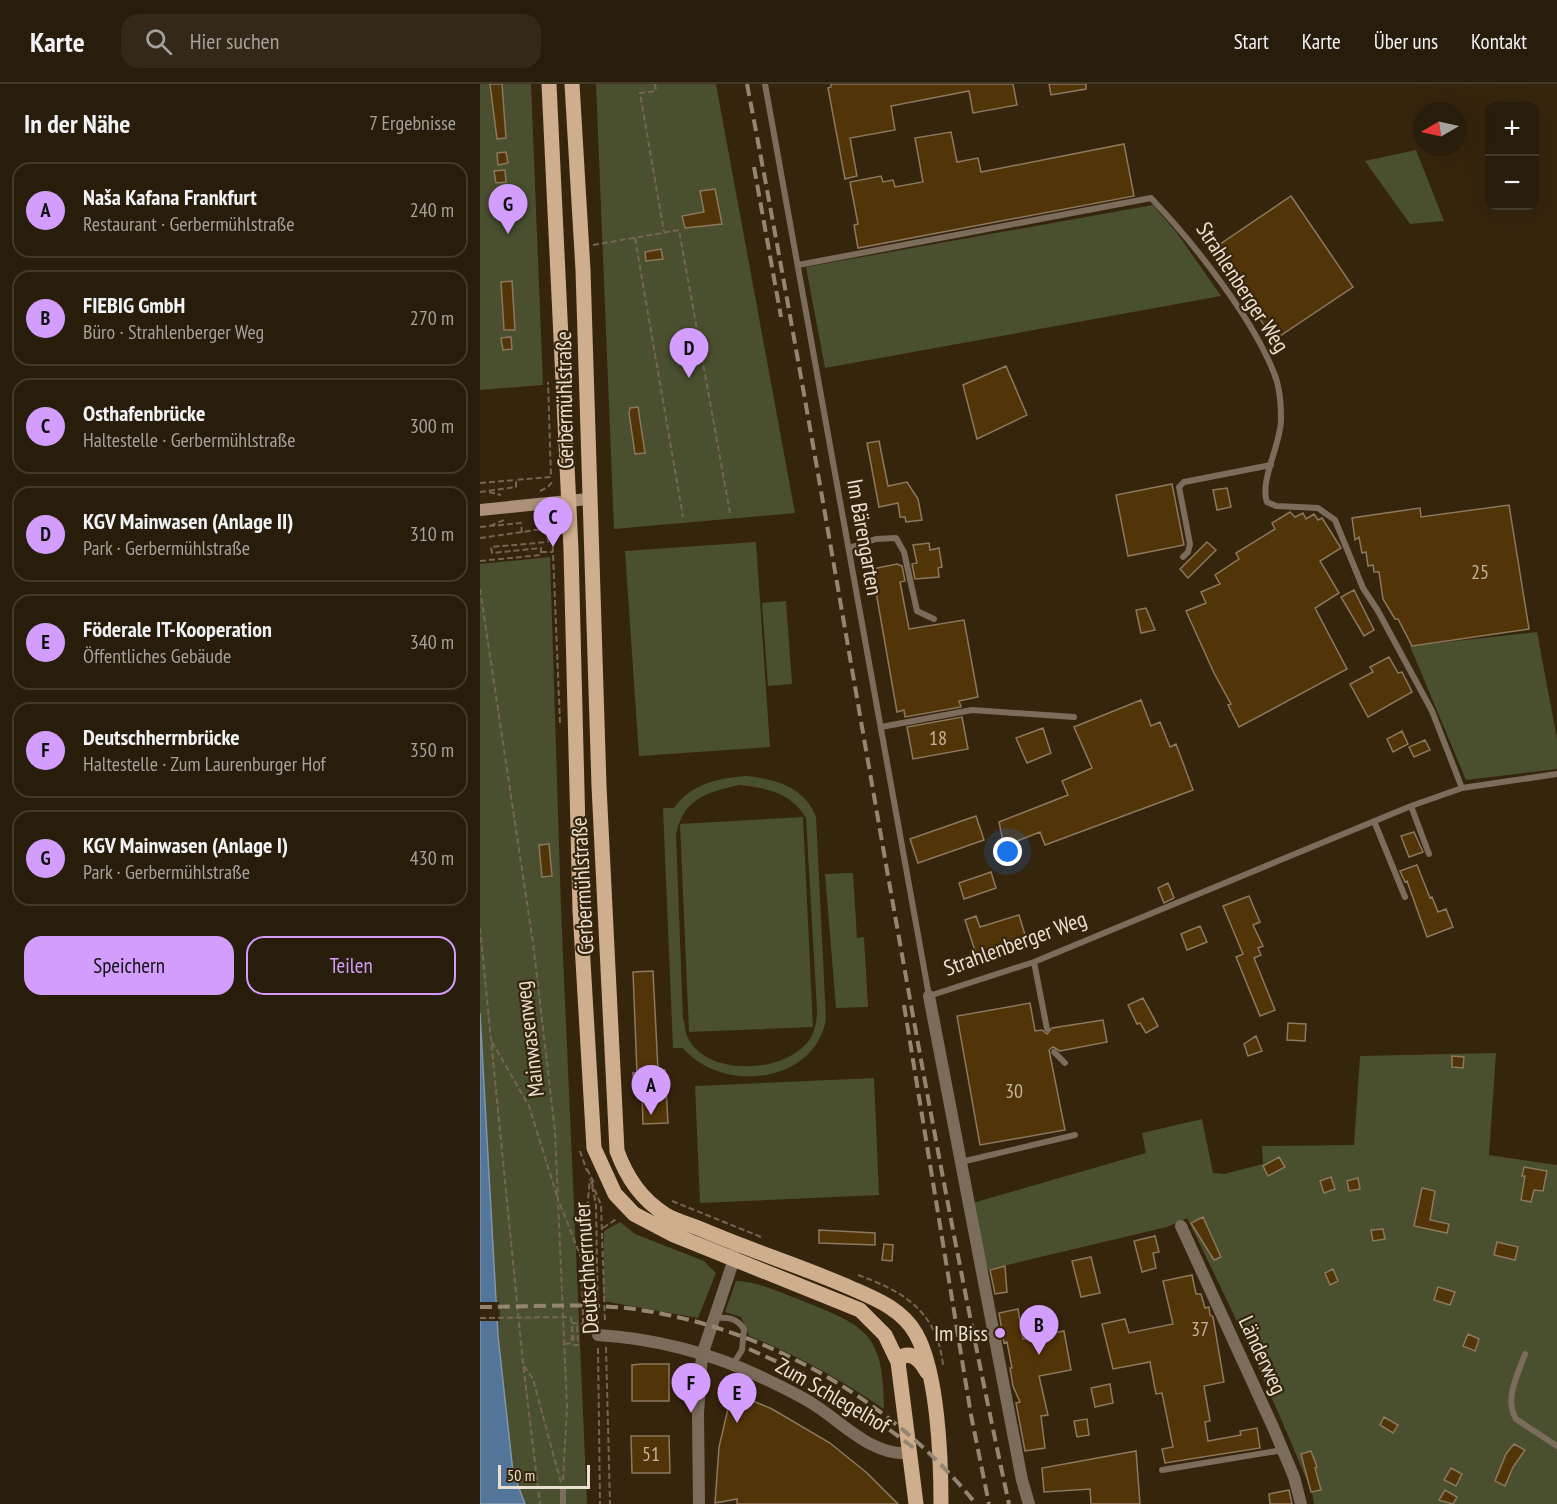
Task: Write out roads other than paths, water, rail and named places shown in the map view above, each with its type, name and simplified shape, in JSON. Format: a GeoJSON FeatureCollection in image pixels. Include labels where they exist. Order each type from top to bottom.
{"type":"FeatureCollection","features":[{"type":"Feature","properties":{"kind":"main road","name":"Gerbermühlstraße"},"geometry":{"type":"LineString","coordinates":[[549,84],[568,501],[580,910],[594,1148],[615,1194],[634,1214],[734,1259],[860,1310],[885,1335],[898,1362],[916,1504]]}},
{"type":"Feature","properties":{"kind":"main road","name":"Gerbermühlstraße"},"geometry":{"type":"LineString","coordinates":[[572,84],[583,270],[588,499],[617,1151],[625,1173],[652,1204],[667,1216],[827,1277],[891,1307],[916,1333],[930,1377],[938,1437],[941,1504]]}},
{"type":"Feature","properties":{"kind":"main road"},"geometry":{"type":"LineString","coordinates":[[898,1362],[903,1356],[911,1355],[918,1359],[930,1377]]}},
{"type":"Feature","properties":{"kind":"street"},"geometry":{"type":"LineString","coordinates":[[484,509],[588,499]]}},
{"type":"Feature","properties":{"kind":"street","name":"Strahlenberger Weg"},"geometry":{"type":"LineString","coordinates":[[929,996],[1022,1479],[1029,1504]]}},
{"type":"Feature","properties":{"kind":"street","name":"Länderweg"},"geometry":{"type":"LineString","coordinates":[[1181,1226],[1283,1450],[1301,1504]]}},
{"type":"Feature","properties":{"kind":"street"},"geometry":{"type":"LineString","coordinates":[[699,1504],[698,1413],[702,1355],[712,1318],[734,1259],[730,1241]]}},
{"type":"Feature","properties":{"kind":"street","name":"Zum Schlegelhof"},"geometry":{"type":"LineString","coordinates":[[598,1331],[702,1355],[759,1376],[813,1404],[875,1446],[898,1454],[908,1453]]}},
{"type":"Feature","properties":{"kind":"lane","name":"Im Bärengarten"},"geometry":{"type":"LineString","coordinates":[[765,84],[929,996]]}},
{"type":"Feature","properties":{"kind":"lane","name":"Strahlenberger Weg"},"geometry":{"type":"LineString","coordinates":[[798,265],[1151,198],[1182,231],[1237,308],[1275,374],[1281,398],[1281,427],[1265,489],[1265,498],[1271,505],[1312,507],[1325,512],[1335,520],[1363,588],[1378,611],[1432,711],[1462,788]]}},
{"type":"Feature","properties":{"kind":"lane"},"geometry":{"type":"LineString","coordinates":[[1183,557],[1188,552],[1190,544],[1179,488],[1184,483],[1271,465]]}},
{"type":"Feature","properties":{"kind":"lane"},"geometry":{"type":"LineString","coordinates":[[849,548],[876,539],[896,538],[904,552],[917,611],[934,619]]}},
{"type":"Feature","properties":{"kind":"lane"},"geometry":{"type":"LineString","coordinates":[[881,727],[972,710],[1074,717]]}},
{"type":"Feature","properties":{"kind":"lane","name":"Strahlenberger Weg"},"geometry":{"type":"LineString","coordinates":[[929,996],[1034,962],[1411,806],[1462,788],[1557,774]]}},
{"type":"Feature","properties":{"kind":"lane"},"geometry":{"type":"LineString","coordinates":[[1411,806],[1429,854]]}},
{"type":"Feature","properties":{"kind":"lane"},"geometry":{"type":"LineString","coordinates":[[1374,821],[1405,897]]}},
{"type":"Feature","properties":{"kind":"lane"},"geometry":{"type":"LineString","coordinates":[[1034,962],[1047,1029]]}},
{"type":"Feature","properties":{"kind":"lane"},"geometry":{"type":"LineString","coordinates":[[1054,1052],[1065,1063]]}},
{"type":"Feature","properties":{"kind":"lane"},"geometry":{"type":"LineString","coordinates":[[960,1163],[1075,1135]]}},
{"type":"Feature","properties":{"kind":"lane"},"geometry":{"type":"LineString","coordinates":[[712,1318],[728,1316],[740,1323],[744,1329],[742,1350],[732,1366]]}},
{"type":"Feature","properties":{"kind":"lane"},"geometry":{"type":"LineString","coordinates":[[1525,1354],[1512,1395],[1512,1412],[1516,1419],[1557,1446]]}},
{"type":"Feature","properties":{"kind":"lane"},"geometry":{"type":"LineString","coordinates":[[1162,1470],[1283,1450]]}},
{"type":"Feature","properties":{"kind":"lane"},"geometry":{"type":"LineString","coordinates":[[563,1490],[563,1504]]}},
{"type":"Feature","properties":{"kind":"water"},"geometry":{"type":"Polygon","coordinates":[[[480,1013],[498,1336],[513,1472],[525,1504],[480,1504],[480,1013]]]}},
{"type":"Feature","properties":{"kind":"railway"},"geometry":{"type":"LineString","coordinates":[[747,84],[812,439],[905,973],[972,1327],[1009,1504]]}},
{"type":"Feature","properties":{"kind":"railway"},"geometry":{"type":"LineString","coordinates":[[754,167],[781,317]]}},
{"type":"Feature","properties":{"kind":"railway"},"geometry":{"type":"LineString","coordinates":[[904,1005],[971,1415],[989,1504]]}},
{"type":"Feature","properties":{"kind":"railway"},"geometry":{"type":"LineString","coordinates":[[480,1307],[571,1305],[626,1308],[676,1317],[725,1331],[773,1349],[820,1373],[864,1400],[905,1431],[942,1466],[976,1504]]}},
{"type":"Feature","properties":{"kind":"railway"},"geometry":{"type":"LineString","coordinates":[[749,1349],[804,1374]]}},
{"type":"Feature","properties":{"kind":"railway"},"geometry":{"type":"LineString","coordinates":[[875,1419],[918,1451]]}},
{"type":"Feature","properties":{"kind":"place","name":"KGV Mainwasen (Anlage I)"},"geometry":{"type":"Point","coordinates":[508,234]}},
{"type":"Feature","properties":{"kind":"place","name":"KGV Mainwasen (Anlage II)"},"geometry":{"type":"Point","coordinates":[689,378]}},
{"type":"Feature","properties":{"kind":"place","name":"Osthafenbrücke"},"geometry":{"type":"Point","coordinates":[553,547]}},
{"type":"Feature","properties":{"kind":"place","name":"Naša Kafana Frankfurt"},"geometry":{"type":"Point","coordinates":[651,1115]}},
{"type":"Feature","properties":{"kind":"place","name":"Im Biss"},"geometry":{"type":"Point","coordinates":[1000,1333]}},
{"type":"Feature","properties":{"kind":"place","name":"FIEBIG GmbH"},"geometry":{"type":"Point","coordinates":[1039,1355]}},
{"type":"Feature","properties":{"kind":"place","name":"Deutschherrnbrücke"},"geometry":{"type":"Point","coordinates":[691,1413]}},
{"type":"Feature","properties":{"kind":"place","name":"Föderale IT-Kooperation"},"geometry":{"type":"Point","coordinates":[737,1423]}}]}
